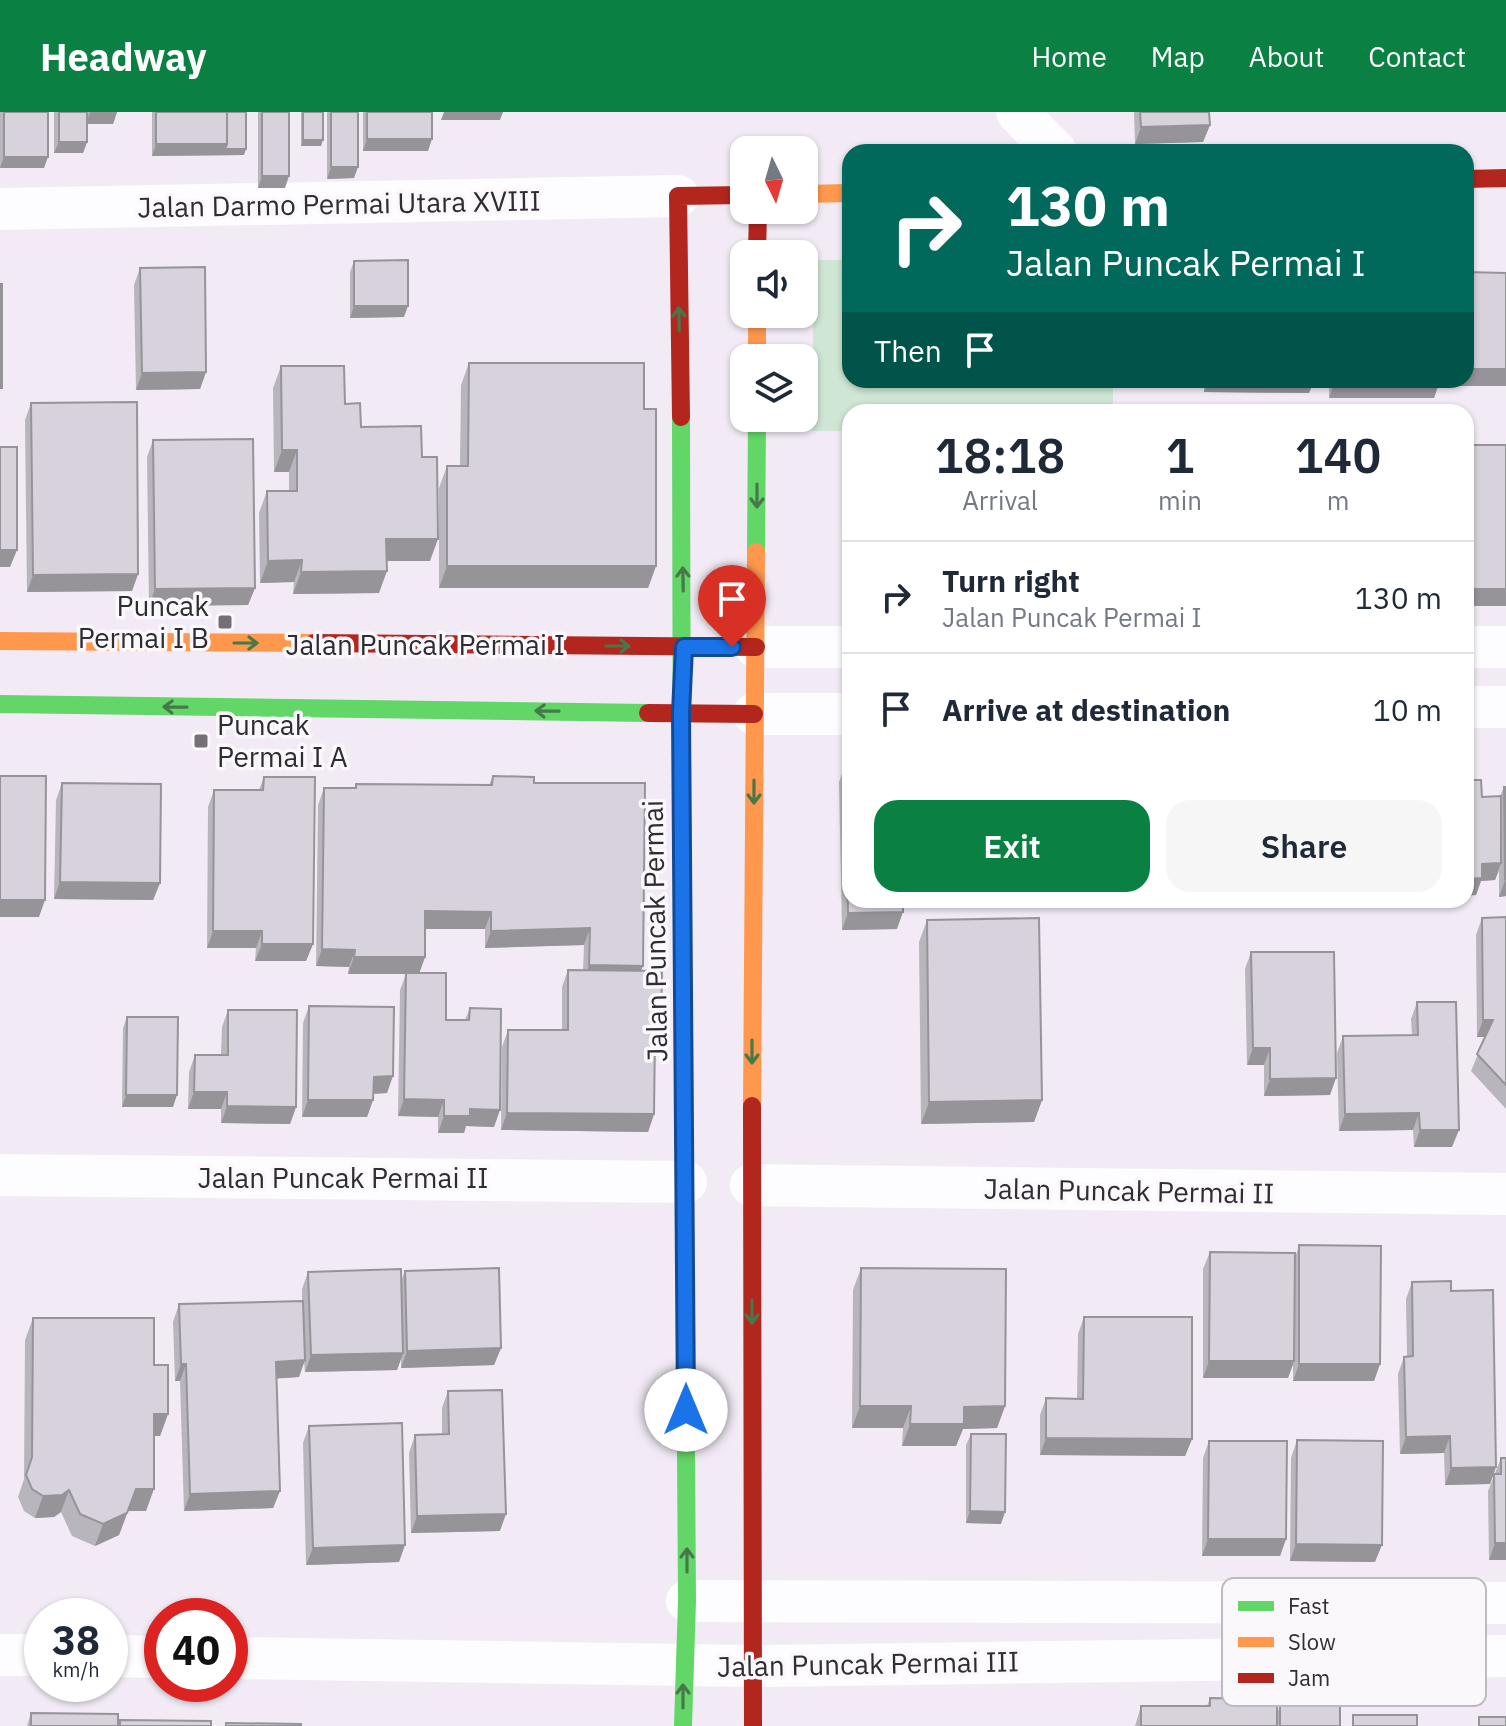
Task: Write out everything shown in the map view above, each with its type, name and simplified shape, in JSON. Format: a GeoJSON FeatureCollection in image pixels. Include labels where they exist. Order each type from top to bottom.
{"type":"FeatureCollection","features":[{"type":"Feature","properties":{"kind":"street"},"geometry":{"type":"LineString","coordinates":[[1017,112],[1048,144]]}},
{"type":"Feature","properties":{"kind":"street"},"geometry":{"type":"LineString","coordinates":[[1474,179],[1506,178]]}},
{"type":"Feature","properties":{"kind":"street"},"geometry":{"type":"LineString","coordinates":[[818,194],[842,193]]}},
{"type":"Feature","properties":{"kind":"street"},"geometry":{"type":"LineString","coordinates":[[678,196],[730,195]]}},
{"type":"Feature","properties":{"kind":"street","name":"Jalan Darmo Permai Utara XVIII"},"geometry":{"type":"LineString","coordinates":[[0,209],[678,196]]}},
{"type":"Feature","properties":{"kind":"street","name":"Jalan Puncak Permai"},"geometry":{"type":"LineString","coordinates":[[678,196],[684,647],[681,713],[687,1601],[670,1666],[683,1726]]}},
{"type":"Feature","properties":{"kind":"street"},"geometry":{"type":"LineString","coordinates":[[753,1726],[751,1185],[757,432]]}},
{"type":"Feature","properties":{"kind":"street","name":"Jalan Puncak Permai I"},"geometry":{"type":"LineString","coordinates":[[0,641],[842,647]]}},
{"type":"Feature","properties":{"kind":"street"},"geometry":{"type":"LineString","coordinates":[[1474,647],[1506,647]]}},
{"type":"Feature","properties":{"kind":"street"},"geometry":{"type":"LineString","coordinates":[[0,704],[842,714]]}},
{"type":"Feature","properties":{"kind":"street"},"geometry":{"type":"LineString","coordinates":[[1474,707],[1506,707]]}},
{"type":"Feature","properties":{"kind":"street","name":"Jalan Puncak Permai II"},"geometry":{"type":"LineString","coordinates":[[0,1175],[686,1182]]}},
{"type":"Feature","properties":{"kind":"street","name":"Jalan Puncak Permai II"},"geometry":{"type":"LineString","coordinates":[[751,1185],[1506,1194]]}},
{"type":"Feature","properties":{"kind":"street"},"geometry":{"type":"LineString","coordinates":[[687,1601],[1222,1602]]}},
{"type":"Feature","properties":{"kind":"street"},"geometry":{"type":"LineString","coordinates":[[1486,1603],[1506,1603]]}},
{"type":"Feature","properties":{"kind":"street"},"geometry":{"type":"LineString","coordinates":[[0,1655],[24,1655]]}},
{"type":"Feature","properties":{"kind":"street","name":"Jalan Puncak Permai III"},"geometry":{"type":"LineString","coordinates":[[1486,1656],[1506,1656]]}},
{"type":"Feature","properties":{"kind":"street","name":"Jalan Puncak Permai III"},"geometry":{"type":"LineString","coordinates":[[248,1658],[670,1666],[1222,1660]]}},
{"type":"Feature","properties":{"kind":"green space"},"geometry":{"type":"Polygon","coordinates":[[[818,260],[842,260],[842,388],[1113,388],[1113,404],[842,404],[842,431],[818,431],[818,344],[813,344],[813,328],[818,328],[818,260]]]}},
{"type":"Feature","properties":{"kind":"building"},"geometry":{"type":"Polygon","coordinates":[[[4,112],[48,112],[48,157],[4,157],[4,112]]]}},
{"type":"Feature","properties":{"kind":"building"},"geometry":{"type":"Polygon","coordinates":[[[59,112],[87,112],[87,142],[59,142],[59,112]]]}},
{"type":"Feature","properties":{"kind":"building"},"geometry":{"type":"Polygon","coordinates":[[[156,112],[227,112],[227,144],[156,144],[156,112]]]}},
{"type":"Feature","properties":{"kind":"building"},"geometry":{"type":"Polygon","coordinates":[[[227,112],[246,112],[246,149],[225,149],[227,112]]]}},
{"type":"Feature","properties":{"kind":"building"},"geometry":{"type":"Polygon","coordinates":[[[262,112],[289,112],[289,176],[262,176],[262,112]]]}},
{"type":"Feature","properties":{"kind":"building"},"geometry":{"type":"Polygon","coordinates":[[[303,112],[323,112],[323,140],[303,140],[303,112]]]}},
{"type":"Feature","properties":{"kind":"building"},"geometry":{"type":"Polygon","coordinates":[[[331,112],[358,112],[358,167],[331,167],[331,112]]]}},
{"type":"Feature","properties":{"kind":"building"},"geometry":{"type":"Polygon","coordinates":[[[367,112],[432,112],[432,139],[367,139],[367,112]]]}},
{"type":"Feature","properties":{"kind":"building"},"geometry":{"type":"Polygon","coordinates":[[[1140,112],[1209,112],[1210,125],[1141,127],[1140,112]]]}},
{"type":"Feature","properties":{"kind":"building"},"geometry":{"type":"Polygon","coordinates":[[[408,260],[408,306],[354,306],[354,261],[408,260]]]}},
{"type":"Feature","properties":{"kind":"building"},"geometry":{"type":"Polygon","coordinates":[[[205,267],[206,372],[142,373],[140,268],[205,267]]]}},
{"type":"Feature","properties":{"kind":"building"},"geometry":{"type":"Polygon","coordinates":[[[1474,272],[1506,273],[1506,369],[1474,369],[1474,272]]]}},
{"type":"Feature","properties":{"kind":"building"},"geometry":{"type":"Polygon","coordinates":[[[2,284],[2,388],[0,388],[2,284]]]}},
{"type":"Feature","properties":{"kind":"building"},"geometry":{"type":"Polygon","coordinates":[[[469,363],[644,363],[644,409],[656,409],[656,566],[447,566],[447,466],[468,466],[469,363]]]}},
{"type":"Feature","properties":{"kind":"building"},"geometry":{"type":"Polygon","coordinates":[[[281,366],[344,366],[345,404],[360,403],[361,427],[421,426],[422,457],[437,457],[438,539],[386,539],[387,571],[301,572],[302,560],[268,561],[267,491],[297,491],[297,450],[282,450],[281,366]]]}},
{"type":"Feature","properties":{"kind":"building"},"geometry":{"type":"Polygon","coordinates":[[[137,402],[138,574],[33,575],[31,403],[137,402]]]}},
{"type":"Feature","properties":{"kind":"building"},"geometry":{"type":"Polygon","coordinates":[[[253,439],[255,588],[155,589],[153,440],[253,439]]]}},
{"type":"Feature","properties":{"kind":"building"},"geometry":{"type":"Polygon","coordinates":[[[1474,445],[1506,445],[1506,589],[1474,589],[1474,445]]]}},
{"type":"Feature","properties":{"kind":"building"},"geometry":{"type":"Polygon","coordinates":[[[0,447],[17,447],[17,550],[0,550],[0,447]]]}},
{"type":"Feature","properties":{"kind":"building"},"geometry":{"type":"Polygon","coordinates":[[[0,776],[46,776],[45,900],[0,900],[0,776]]]}},
{"type":"Feature","properties":{"kind":"building"},"geometry":{"type":"Polygon","coordinates":[[[493,776],[534,777],[534,783],[645,783],[643,966],[589,965],[590,928],[491,931],[491,912],[425,911],[425,957],[354,957],[355,950],[322,949],[324,788],[356,788],[356,784],[492,785],[493,776]]]}},
{"type":"Feature","properties":{"kind":"building"},"geometry":{"type":"Polygon","coordinates":[[[264,777],[315,777],[313,944],[262,944],[262,931],[213,931],[214,790],[263,790],[264,777]]]}},
{"type":"Feature","properties":{"kind":"building"},"geometry":{"type":"Polygon","coordinates":[[[1474,780],[1481,780],[1482,797],[1501,796],[1501,863],[1482,864],[1482,878],[1474,878],[1474,780]]]}},
{"type":"Feature","properties":{"kind":"building"},"geometry":{"type":"Polygon","coordinates":[[[62,783],[161,784],[160,883],[60,882],[62,783]]]}},
{"type":"Feature","properties":{"kind":"building"},"geometry":{"type":"Polygon","coordinates":[[[1504,787],[1506,787],[1505,880],[1504,787]]]}},
{"type":"Feature","properties":{"kind":"building"},"geometry":{"type":"Polygon","coordinates":[[[848,908],[903,908],[903,912],[848,913],[848,908]]]}},
{"type":"Feature","properties":{"kind":"building"},"geometry":{"type":"Polygon","coordinates":[[[1506,917],[1506,1085],[1477,1054],[1493,1020],[1483,1020],[1482,918],[1506,917]]]}},
{"type":"Feature","properties":{"kind":"building"},"geometry":{"type":"Polygon","coordinates":[[[1039,918],[1042,1100],[929,1102],[927,920],[1039,918]]]}},
{"type":"Feature","properties":{"kind":"building"},"geometry":{"type":"Polygon","coordinates":[[[1251,952],[1334,952],[1336,1078],[1270,1079],[1270,1048],[1253,1048],[1251,952]]]}},
{"type":"Feature","properties":{"kind":"building"},"geometry":{"type":"Polygon","coordinates":[[[568,970],[662,971],[661,1035],[655,1035],[654,1114],[507,1113],[508,1030],[568,1030],[568,970]]]}},
{"type":"Feature","properties":{"kind":"building"},"geometry":{"type":"Polygon","coordinates":[[[406,973],[446,973],[446,1020],[469,1020],[470,1008],[501,1009],[500,1110],[470,1109],[470,1116],[444,1116],[444,1100],[404,1099],[406,973]]]}},
{"type":"Feature","properties":{"kind":"building"},"geometry":{"type":"Polygon","coordinates":[[[1417,1002],[1456,1002],[1459,1130],[1420,1130],[1419,1113],[1345,1114],[1343,1036],[1418,1035],[1417,1002]]]}},
{"type":"Feature","properties":{"kind":"building"},"geometry":{"type":"Polygon","coordinates":[[[309,1006],[394,1007],[393,1076],[374,1077],[373,1100],[308,1100],[309,1006]]]}},
{"type":"Feature","properties":{"kind":"building"},"geometry":{"type":"Polygon","coordinates":[[[228,1010],[297,1010],[296,1107],[227,1106],[227,1092],[194,1092],[195,1055],[228,1055],[228,1010]]]}},
{"type":"Feature","properties":{"kind":"building"},"geometry":{"type":"Polygon","coordinates":[[[127,1017],[178,1017],[177,1095],[126,1095],[127,1017]]]}},
{"type":"Feature","properties":{"kind":"building"},"geometry":{"type":"Polygon","coordinates":[[[1299,1245],[1381,1246],[1380,1364],[1299,1364],[1299,1245]]]}},
{"type":"Feature","properties":{"kind":"building"},"geometry":{"type":"Polygon","coordinates":[[[1210,1252],[1295,1253],[1294,1361],[1209,1361],[1210,1252]]]}},
{"type":"Feature","properties":{"kind":"building"},"geometry":{"type":"Polygon","coordinates":[[[499,1268],[501,1348],[407,1351],[405,1271],[499,1268]]]}},
{"type":"Feature","properties":{"kind":"building"},"geometry":{"type":"Polygon","coordinates":[[[861,1268],[1006,1269],[1005,1406],[964,1407],[964,1424],[910,1424],[911,1406],[860,1406],[861,1268]]]}},
{"type":"Feature","properties":{"kind":"building"},"geometry":{"type":"Polygon","coordinates":[[[401,1269],[403,1353],[311,1355],[308,1272],[401,1269]]]}},
{"type":"Feature","properties":{"kind":"building"},"geometry":{"type":"Polygon","coordinates":[[[1451,1281],[1451,1291],[1493,1290],[1496,1467],[1451,1468],[1450,1436],[1406,1437],[1404,1357],[1413,1356],[1412,1282],[1451,1281]]]}},
{"type":"Feature","properties":{"kind":"building"},"geometry":{"type":"Polygon","coordinates":[[[303,1301],[305,1360],[276,1362],[280,1491],[190,1494],[186,1364],[181,1364],[179,1304],[303,1301]]]}},
{"type":"Feature","properties":{"kind":"building"},"geometry":{"type":"Polygon","coordinates":[[[1084,1317],[1192,1317],[1192,1439],[1046,1438],[1046,1398],[1083,1399],[1084,1317]]]}},
{"type":"Feature","properties":{"kind":"building"},"geometry":{"type":"Polygon","coordinates":[[[33,1318],[154,1318],[154,1365],[168,1365],[168,1414],[154,1414],[154,1489],[136,1489],[127,1513],[103,1524],[80,1514],[69,1490],[62,1495],[43,1496],[32,1489],[26,1475],[32,1457],[33,1318]]]}},
{"type":"Feature","properties":{"kind":"building"},"geometry":{"type":"Polygon","coordinates":[[[502,1390],[506,1514],[417,1516],[415,1435],[449,1434],[448,1391],[502,1390]]]}},
{"type":"Feature","properties":{"kind":"building"},"geometry":{"type":"Polygon","coordinates":[[[402,1423],[405,1545],[313,1548],[309,1426],[402,1423]]]}},
{"type":"Feature","properties":{"kind":"building"},"geometry":{"type":"Polygon","coordinates":[[[971,1434],[1006,1434],[1005,1512],[970,1511],[971,1434]]]}},
{"type":"Feature","properties":{"kind":"building"},"geometry":{"type":"Polygon","coordinates":[[[1297,1440],[1383,1441],[1382,1545],[1296,1544],[1297,1440]]]}},
{"type":"Feature","properties":{"kind":"building"},"geometry":{"type":"Polygon","coordinates":[[[1209,1441],[1287,1441],[1286,1539],[1208,1539],[1209,1441]]]}},
{"type":"Feature","properties":{"kind":"building"},"geometry":{"type":"Polygon","coordinates":[[[1501,1458],[1506,1458],[1506,1543],[1495,1543],[1494,1474],[1501,1474],[1501,1458]]]}},
{"type":"Feature","properties":{"kind":"building"},"geometry":{"type":"Polygon","coordinates":[[[1210,1698],[1222,1698],[1222,1706],[1277,1706],[1277,1726],[1141,1726],[1141,1706],[1210,1706],[1210,1698]]]}},
{"type":"Feature","properties":{"kind":"building"},"geometry":{"type":"Polygon","coordinates":[[[1280,1706],[1340,1706],[1340,1726],[1280,1726],[1280,1706]]]}},
{"type":"Feature","properties":{"kind":"building"},"geometry":{"type":"Polygon","coordinates":[[[31,1713],[118,1714],[118,1726],[31,1726],[31,1713]]]}},
{"type":"Feature","properties":{"kind":"building"},"geometry":{"type":"Polygon","coordinates":[[[1353,1715],[1417,1715],[1417,1726],[1353,1726],[1353,1715]]]}},
{"type":"Feature","properties":{"kind":"building"},"geometry":{"type":"Polygon","coordinates":[[[1479,1717],[1506,1717],[1506,1726],[1479,1726],[1479,1717]]]}},
{"type":"Feature","properties":{"kind":"building"},"geometry":{"type":"Polygon","coordinates":[[[120,1720],[211,1721],[211,1726],[120,1726],[120,1720]]]}},
{"type":"Feature","properties":{"kind":"building"},"geometry":{"type":"Polygon","coordinates":[[[226,1723],[301,1724],[301,1726],[226,1726],[226,1723]]]}},
{"type":"Feature","properties":{"kind":"traffic: fast"},"geometry":{"type":"LineString","coordinates":[[681,417],[682,866]]}},
{"type":"Feature","properties":{"kind":"traffic: fast"},"geometry":{"type":"LineString","coordinates":[[756,552],[757,432]]}},
{"type":"Feature","properties":{"kind":"traffic: fast"},"geometry":{"type":"LineString","coordinates":[[0,704],[648,713]]}},
{"type":"Feature","properties":{"kind":"traffic: fast"},"geometry":{"type":"LineString","coordinates":[[683,1726],[687,1601],[685,1301]]}},
{"type":"Feature","properties":{"kind":"traffic: slow"},"geometry":{"type":"LineString","coordinates":[[818,194],[842,193]]}},
{"type":"Feature","properties":{"kind":"traffic: slow"},"geometry":{"type":"LineString","coordinates":[[757,328],[757,344]]}},
{"type":"Feature","properties":{"kind":"traffic: slow"},"geometry":{"type":"LineString","coordinates":[[752,1106],[756,552]]}},
{"type":"Feature","properties":{"kind":"traffic: slow"},"geometry":{"type":"LineString","coordinates":[[0,641],[314,643]]}},
{"type":"Feature","properties":{"kind":"traffic: jam"},"geometry":{"type":"LineString","coordinates":[[1474,179],[1506,178]]}},
{"type":"Feature","properties":{"kind":"traffic: jam"},"geometry":{"type":"LineString","coordinates":[[681,417],[678,196],[730,195]]}},
{"type":"Feature","properties":{"kind":"traffic: jam"},"geometry":{"type":"LineString","coordinates":[[757,240],[758,224]]}},
{"type":"Feature","properties":{"kind":"traffic: jam"},"geometry":{"type":"LineString","coordinates":[[314,643],[756,647]]}},
{"type":"Feature","properties":{"kind":"traffic: jam"},"geometry":{"type":"LineString","coordinates":[[648,713],[754,714]]}},
{"type":"Feature","properties":{"kind":"traffic: jam"},"geometry":{"type":"LineString","coordinates":[[682,866],[685,1301]]}},
{"type":"Feature","properties":{"kind":"traffic: jam"},"geometry":{"type":"LineString","coordinates":[[752,1106],[753,1726]]}},
{"type":"Feature","properties":{"kind":"place","name":"Puncak Permai I B"},"geometry":{"type":"Point","coordinates":[225,622]}},
{"type":"Feature","properties":{"kind":"place","name":"Puncak Permai I A"},"geometry":{"type":"Point","coordinates":[201,741]}},
{"type":"Feature","properties":{"kind":"route"},"geometry":{"type":"LineString","coordinates":[[686,1410],[681,713],[684,647],[732,647]]}}]}
